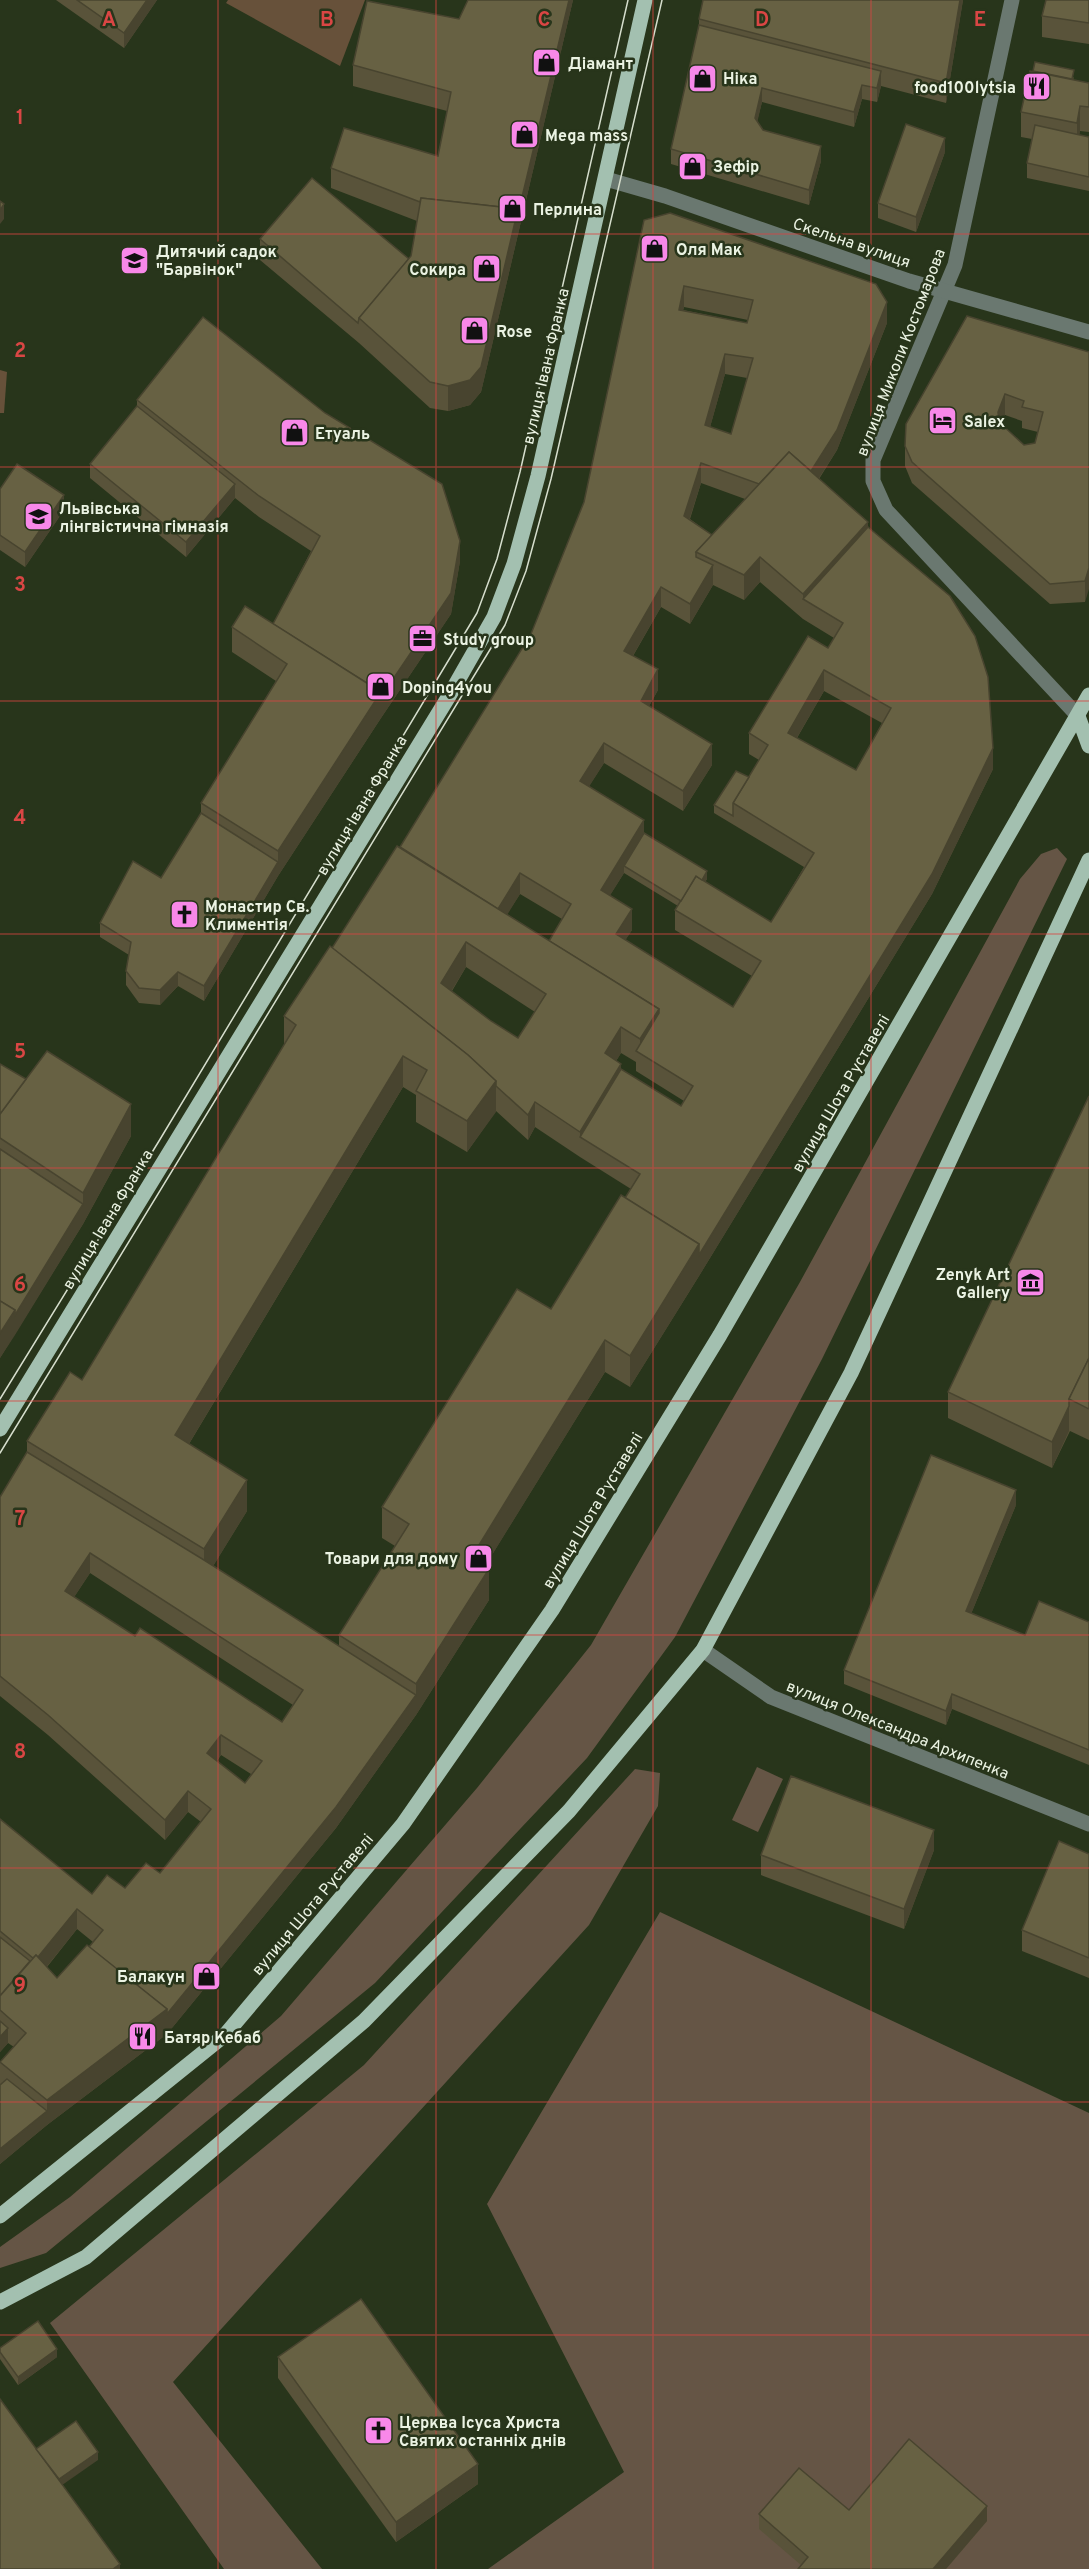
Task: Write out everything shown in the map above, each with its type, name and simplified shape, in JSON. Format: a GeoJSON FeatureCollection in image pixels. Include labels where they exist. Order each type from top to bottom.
{"type":"FeatureCollection","features":[{"type":"Feature","properties":{"kind":"main road"},"geometry":{"type":"LineString","coordinates":[[606,179],[645,0]]}},
{"type":"Feature","properties":{"kind":"main road","name":"вулиця Івана Франка"},"geometry":{"type":"LineString","coordinates":[[0,1429],[443,706],[494,617],[514,564],[538,476],[606,179]]}},
{"type":"Feature","properties":{"kind":"main road","name":"вулиця Шота Руставелі"},"geometry":{"type":"LineString","coordinates":[[0,2216],[225,2036],[403,1824],[552,1610],[720,1335],[1089,695]]}},
{"type":"Feature","properties":{"kind":"main road"},"geometry":{"type":"LineString","coordinates":[[1078,716],[1089,746]]}},
{"type":"Feature","properties":{"kind":"main road"},"geometry":{"type":"LineString","coordinates":[[0,2302],[86,2257],[364,2020],[569,1811],[703,1650],[851,1373],[1089,860]]}},
{"type":"Feature","properties":{"kind":"street","name":"вулиця Миколи Костомарова"},"geometry":{"type":"LineString","coordinates":[[1012,0],[961,244],[944,291],[873,460],[873,481],[886,510],[1078,716]]}},
{"type":"Feature","properties":{"kind":"street","name":"Скельна вулиця"},"geometry":{"type":"LineString","coordinates":[[606,179],[665,196],[944,291],[1089,332]]}},
{"type":"Feature","properties":{"kind":"street","name":"вулиця Олександра Архипенка"},"geometry":{"type":"LineString","coordinates":[[703,1650],[771,1697],[1089,1824]]}},
{"type":"Feature","properties":{"kind":"shaded area"},"geometry":{"type":"Polygon","coordinates":[[[228,0],[365,0],[340,66],[226,3],[228,0]]]}},
{"type":"Feature","properties":{"kind":"shaded area"},"geometry":{"type":"Polygon","coordinates":[[[0,370],[7,372],[4,413],[0,413],[0,370]]]}},
{"type":"Feature","properties":{"kind":"shaded area"},"geometry":{"type":"Polygon","coordinates":[[[1057,848],[1067,859],[822,1359],[675,1637],[587,1758],[375,1983],[46,2253],[0,2268],[0,2247],[70,2197],[281,2016],[477,1788],[591,1645],[800,1282],[1020,879],[1041,854],[1057,848]]]}},
{"type":"Feature","properties":{"kind":"shaded area"},"geometry":{"type":"Polygon","coordinates":[[[757,1767],[783,1779],[758,1832],[732,1820],[757,1767]]]}},
{"type":"Feature","properties":{"kind":"shaded area"},"geometry":{"type":"Polygon","coordinates":[[[635,1769],[660,1773],[658,1806],[589,1925],[173,2382],[322,2569],[224,2569],[50,2323],[364,2065],[635,1769]]]}},
{"type":"Feature","properties":{"kind":"shaded area"},"geometry":{"type":"Polygon","coordinates":[[[660,1912],[1089,2113],[1089,2569],[488,2569],[624,2472],[487,2204],[660,1912]]]}},
{"type":"Feature","properties":{"kind":"building"},"geometry":{"type":"Polygon","coordinates":[[[77,0],[147,0],[124,33],[77,0]]]}},
{"type":"Feature","properties":{"kind":"building"},"geometry":{"type":"Polygon","coordinates":[[[468,0],[569,0],[518,214],[518,209],[421,198],[420,202],[331,168],[344,128],[438,156],[451,92],[353,65],[367,1],[459,19],[468,0]]]}},
{"type":"Feature","properties":{"kind":"building"},"geometry":{"type":"Polygon","coordinates":[[[703,0],[960,0],[946,83],[699,19],[703,0]]]}},
{"type":"Feature","properties":{"kind":"building"},"geometry":{"type":"Polygon","coordinates":[[[1046,0],[1089,0],[1089,23],[1042,16],[1046,0]]]}},
{"type":"Feature","properties":{"kind":"building"},"geometry":{"type":"Polygon","coordinates":[[[699,25],[881,71],[877,88],[862,85],[854,112],[762,88],[755,118],[763,130],[821,146],[809,190],[671,149],[699,25]]]}},
{"type":"Feature","properties":{"kind":"building"},"geometry":{"type":"Polygon","coordinates":[[[1035,62],[1074,70],[1072,79],[1033,71],[1035,62]]]}},
{"type":"Feature","properties":{"kind":"building"},"geometry":{"type":"Polygon","coordinates":[[[1030,71],[1089,83],[1089,107],[1080,106],[1077,123],[1021,112],[1030,71]]]}},
{"type":"Feature","properties":{"kind":"building"},"geometry":{"type":"Polygon","coordinates":[[[906,124],[945,138],[916,217],[878,203],[906,124]]]}},
{"type":"Feature","properties":{"kind":"building"},"geometry":{"type":"Polygon","coordinates":[[[1035,125],[1089,137],[1089,177],[1027,163],[1035,125]]]}},
{"type":"Feature","properties":{"kind":"building"},"geometry":{"type":"Polygon","coordinates":[[[312,178],[409,259],[359,318],[358,323],[260,239],[312,178]]]}},
{"type":"Feature","properties":{"kind":"building"},"geometry":{"type":"Polygon","coordinates":[[[421,198],[518,209],[481,367],[470,380],[448,386],[430,382],[359,318],[411,256],[421,198]]]}},
{"type":"Feature","properties":{"kind":"building"},"geometry":{"type":"Polygon","coordinates":[[[670,213],[876,284],[887,302],[837,430],[811,471],[789,452],[759,484],[701,463],[684,516],[712,535],[696,552],[696,557],[713,565],[690,604],[661,587],[624,651],[658,669],[641,701],[712,744],[683,791],[604,743],[580,781],[644,820],[601,890],[632,909],[616,934],[733,1007],[761,961],[675,910],[696,876],[771,922],[814,853],[733,803],[768,745],[749,733],[808,636],[828,648],[843,623],[803,599],[868,527],[950,596],[975,636],[988,677],[993,748],[932,874],[699,1255],[699,1244],[625,1198],[640,1174],[580,1137],[621,1069],[681,1106],[693,1086],[636,1051],[659,1013],[659,1009],[549,941],[571,904],[520,873],[498,909],[400,847],[531,634],[584,502],[644,220],[670,213]],[[684,286],[679,310],[747,323],[753,300],[684,286]],[[725,354],[705,425],[731,434],[753,358],[725,354]],[[824,670],[788,733],[856,770],[891,708],[824,670]]]}},
{"type":"Feature","properties":{"kind":"building"},"geometry":{"type":"Polygon","coordinates":[[[967,316],[1089,352],[1089,568],[1085,581],[1050,584],[912,462],[905,446],[906,424],[967,316]],[[1005,394],[998,412],[999,422],[1024,445],[1035,443],[1043,412],[1022,407],[1024,401],[1005,394]]]}},
{"type":"Feature","properties":{"kind":"building"},"geometry":{"type":"Polygon","coordinates":[[[203,317],[325,413],[442,484],[460,541],[451,593],[381,697],[381,692],[273,624],[320,536],[259,496],[137,400],[203,317]]]}},
{"type":"Feature","properties":{"kind":"building"},"geometry":{"type":"Polygon","coordinates":[[[137,406],[235,484],[186,542],[90,464],[137,406]]]}},
{"type":"Feature","properties":{"kind":"building"},"geometry":{"type":"Polygon","coordinates":[[[789,452],[868,522],[803,594],[760,557],[744,575],[696,552],[789,452]]]}},
{"type":"Feature","properties":{"kind":"building"},"geometry":{"type":"Polygon","coordinates":[[[17,464],[64,495],[25,552],[0,535],[0,489],[17,464]]]}},
{"type":"Feature","properties":{"kind":"building"},"geometry":{"type":"Polygon","coordinates":[[[245,606],[381,692],[278,851],[201,803],[287,664],[232,627],[245,606]]]}},
{"type":"Feature","properties":{"kind":"building"},"geometry":{"type":"Polygon","coordinates":[[[736,771],[749,777],[733,803],[733,816],[714,805],[736,771]]]}},
{"type":"Feature","properties":{"kind":"building","name":"Монастир Св. Климентія"},"geometry":{"type":"Polygon","coordinates":[[[201,813],[278,862],[204,986],[178,972],[160,990],[139,988],[126,971],[131,942],[100,923],[133,861],[161,878],[201,813]]]}},
{"type":"Feature","properties":{"kind":"building"},"geometry":{"type":"Polygon","coordinates":[[[644,833],[707,871],[702,880],[696,876],[681,901],[624,866],[644,833]]]}},
{"type":"Feature","properties":{"kind":"building"},"geometry":{"type":"Polygon","coordinates":[[[397,846],[659,1009],[640,1039],[621,1027],[605,1053],[621,1064],[580,1132],[535,1102],[528,1115],[496,1086],[496,1081],[468,1055],[332,948],[397,846]],[[466,942],[441,983],[491,1021],[518,1038],[546,994],[466,942]]]}},
{"type":"Feature","properties":{"kind":"building"},"geometry":{"type":"Polygon","coordinates":[[[330,946],[468,1055],[496,1081],[467,1121],[416,1091],[427,1070],[403,1056],[175,1435],[247,1480],[204,1549],[27,1441],[70,1372],[82,1380],[296,1025],[284,1016],[330,946]]]}},
{"type":"Feature","properties":{"kind":"building"},"geometry":{"type":"Polygon","coordinates":[[[47,1051],[131,1104],[83,1193],[0,1138],[0,1114],[47,1051]]]}},
{"type":"Feature","properties":{"kind":"building"},"geometry":{"type":"Polygon","coordinates":[[[0,1064],[26,1079],[0,1114],[0,1064]]]}},
{"type":"Feature","properties":{"kind":"building"},"geometry":{"type":"Polygon","coordinates":[[[1089,1096],[1089,1358],[1052,1442],[948,1392],[1089,1096]]]}},
{"type":"Feature","properties":{"kind":"building"},"geometry":{"type":"Polygon","coordinates":[[[0,1149],[83,1204],[15,1315],[15,1310],[0,1301],[0,1149]]]}},
{"type":"Feature","properties":{"kind":"building"},"geometry":{"type":"Polygon","coordinates":[[[621,1195],[699,1244],[630,1356],[605,1340],[471,1558],[489,1569],[416,1684],[339,1635],[409,1524],[382,1507],[517,1289],[551,1309],[621,1195]]]}},
{"type":"Feature","properties":{"kind":"building"},"geometry":{"type":"Polygon","coordinates":[[[0,1301],[15,1310],[0,1333],[0,1301]]]}},
{"type":"Feature","properties":{"kind":"building"},"geometry":{"type":"Polygon","coordinates":[[[1089,1358],[1089,1409],[1069,1399],[1089,1358]]]}},
{"type":"Feature","properties":{"kind":"building"},"geometry":{"type":"Polygon","coordinates":[[[27,1452],[204,1560],[416,1695],[336,1807],[167,2014],[167,2009],[89,1947],[103,1930],[77,1909],[38,1957],[36,1955],[33,1958],[0,1931],[0,1819],[92,1894],[107,1875],[125,1888],[146,1863],[160,1873],[211,1809],[188,1791],[165,1820],[48,1715],[0,1676],[0,1497],[27,1452]],[[90,1553],[65,1591],[135,1636],[140,1628],[282,1722],[303,1690],[90,1553]],[[221,1735],[207,1753],[245,1783],[262,1761],[221,1735]]]}},
{"type":"Feature","properties":{"kind":"building"},"geometry":{"type":"Polygon","coordinates":[[[931,1455],[1016,1490],[966,1611],[1025,1635],[1039,1601],[1089,1622],[1089,1750],[952,1694],[946,1711],[844,1670],[931,1455]]]}},
{"type":"Feature","properties":{"kind":"building"},"geometry":{"type":"Polygon","coordinates":[[[791,1776],[934,1830],[904,1909],[761,1855],[791,1776]]]}},
{"type":"Feature","properties":{"kind":"building"},"geometry":{"type":"Polygon","coordinates":[[[1059,1841],[1089,1854],[1089,1958],[1022,1930],[1059,1841]]]}},
{"type":"Feature","properties":{"kind":"building"},"geometry":{"type":"Polygon","coordinates":[[[0,1937],[30,1961],[0,1996],[0,1937]]]}},
{"type":"Feature","properties":{"kind":"building"},"geometry":{"type":"Polygon","coordinates":[[[87,1945],[167,2009],[47,2100],[0,2062],[26,2033],[0,2010],[0,1996],[36,1955],[57,1978],[87,1945]]]}},
{"type":"Feature","properties":{"kind":"building"},"geometry":{"type":"Polygon","coordinates":[[[0,2021],[8,2028],[0,2037],[0,2021]]]}},
{"type":"Feature","properties":{"kind":"building"},"geometry":{"type":"Polygon","coordinates":[[[7,2079],[47,2111],[0,2149],[0,2085],[7,2079]]]}},
{"type":"Feature","properties":{"kind":"building","name":"Церква Ісуса Христа Святих останніх днів"},"geometry":{"type":"Polygon","coordinates":[[[361,2299],[478,2464],[396,2522],[278,2357],[361,2299]]]}},
{"type":"Feature","properties":{"kind":"building"},"geometry":{"type":"Polygon","coordinates":[[[38,2321],[57,2349],[18,2377],[0,2352],[0,2348],[38,2321]]]}},
{"type":"Feature","properties":{"kind":"building"},"geometry":{"type":"Polygon","coordinates":[[[0,2399],[120,2564],[113,2569],[0,2569],[0,2399]]]}},
{"type":"Feature","properties":{"kind":"building"},"geometry":{"type":"Polygon","coordinates":[[[76,2421],[98,2452],[59,2479],[36,2449],[76,2421]]]}},
{"type":"Feature","properties":{"kind":"building"},"geometry":{"type":"Polygon","coordinates":[[[909,2439],[987,2506],[933,2569],[798,2569],[808,2557],[759,2514],[799,2468],[849,2510],[909,2439]]]}},
{"type":"Feature","properties":{"kind":"tram line"},"geometry":{"type":"LineString","coordinates":[[0,1399],[159,1141],[477,613],[497,559],[520,472],[628,0]]}},
{"type":"Feature","properties":{"kind":"tram line"},"geometry":{"type":"LineString","coordinates":[[0,1453],[505,625],[526,571],[551,479],[662,0]]}},
{"type":"Feature","properties":{"kind":"place","name":"Діамант"},"geometry":{"type":"Point","coordinates":[547,63]}},
{"type":"Feature","properties":{"kind":"place","name":"Ніка"},"geometry":{"type":"Point","coordinates":[702,78]}},
{"type":"Feature","properties":{"kind":"place","name":"food100lytsia"},"geometry":{"type":"Point","coordinates":[1037,87]}},
{"type":"Feature","properties":{"kind":"place","name":"Mega mass"},"geometry":{"type":"Point","coordinates":[524,135]}},
{"type":"Feature","properties":{"kind":"place","name":"Зефір"},"geometry":{"type":"Point","coordinates":[692,166]}},
{"type":"Feature","properties":{"kind":"place","name":"Перлина"},"geometry":{"type":"Point","coordinates":[512,209]}},
{"type":"Feature","properties":{"kind":"place","name":"Оля Мак"},"geometry":{"type":"Point","coordinates":[655,249]}},
{"type":"Feature","properties":{"kind":"place","name":"Дитячий садок \"Барвінок\""},"geometry":{"type":"Point","coordinates":[135,260]}},
{"type":"Feature","properties":{"kind":"place","name":"Сокира"},"geometry":{"type":"Point","coordinates":[487,269]}},
{"type":"Feature","properties":{"kind":"place","name":"Rose"},"geometry":{"type":"Point","coordinates":[475,331]}},
{"type":"Feature","properties":{"kind":"place","name":"Salex"},"geometry":{"type":"Point","coordinates":[943,421]}},
{"type":"Feature","properties":{"kind":"place","name":"Етуаль"},"geometry":{"type":"Point","coordinates":[294,433]}},
{"type":"Feature","properties":{"kind":"place","name":"Львівська лінгвістична гімназія"},"geometry":{"type":"Point","coordinates":[38,517]}},
{"type":"Feature","properties":{"kind":"place","name":"Study group"},"geometry":{"type":"Point","coordinates":[422,639]}},
{"type":"Feature","properties":{"kind":"place","name":"Doping4you"},"geometry":{"type":"Point","coordinates":[381,687]}},
{"type":"Feature","properties":{"kind":"place","name":"Монастир Св. Климентія"},"geometry":{"type":"Point","coordinates":[184,915]}},
{"type":"Feature","properties":{"kind":"place","name":"Zenyk Art Gallery"},"geometry":{"type":"Point","coordinates":[1031,1283]}},
{"type":"Feature","properties":{"kind":"place","name":"Товари для дому"},"geometry":{"type":"Point","coordinates":[479,1558]}},
{"type":"Feature","properties":{"kind":"place","name":"Балакун"},"geometry":{"type":"Point","coordinates":[206,1976]}},
{"type":"Feature","properties":{"kind":"place","name":"Батяр Кебаб"},"geometry":{"type":"Point","coordinates":[143,2037]}},
{"type":"Feature","properties":{"kind":"place","name":"Церква Ісуса Христа Святих останніх днів"},"geometry":{"type":"Point","coordinates":[378,2431]}}]}
